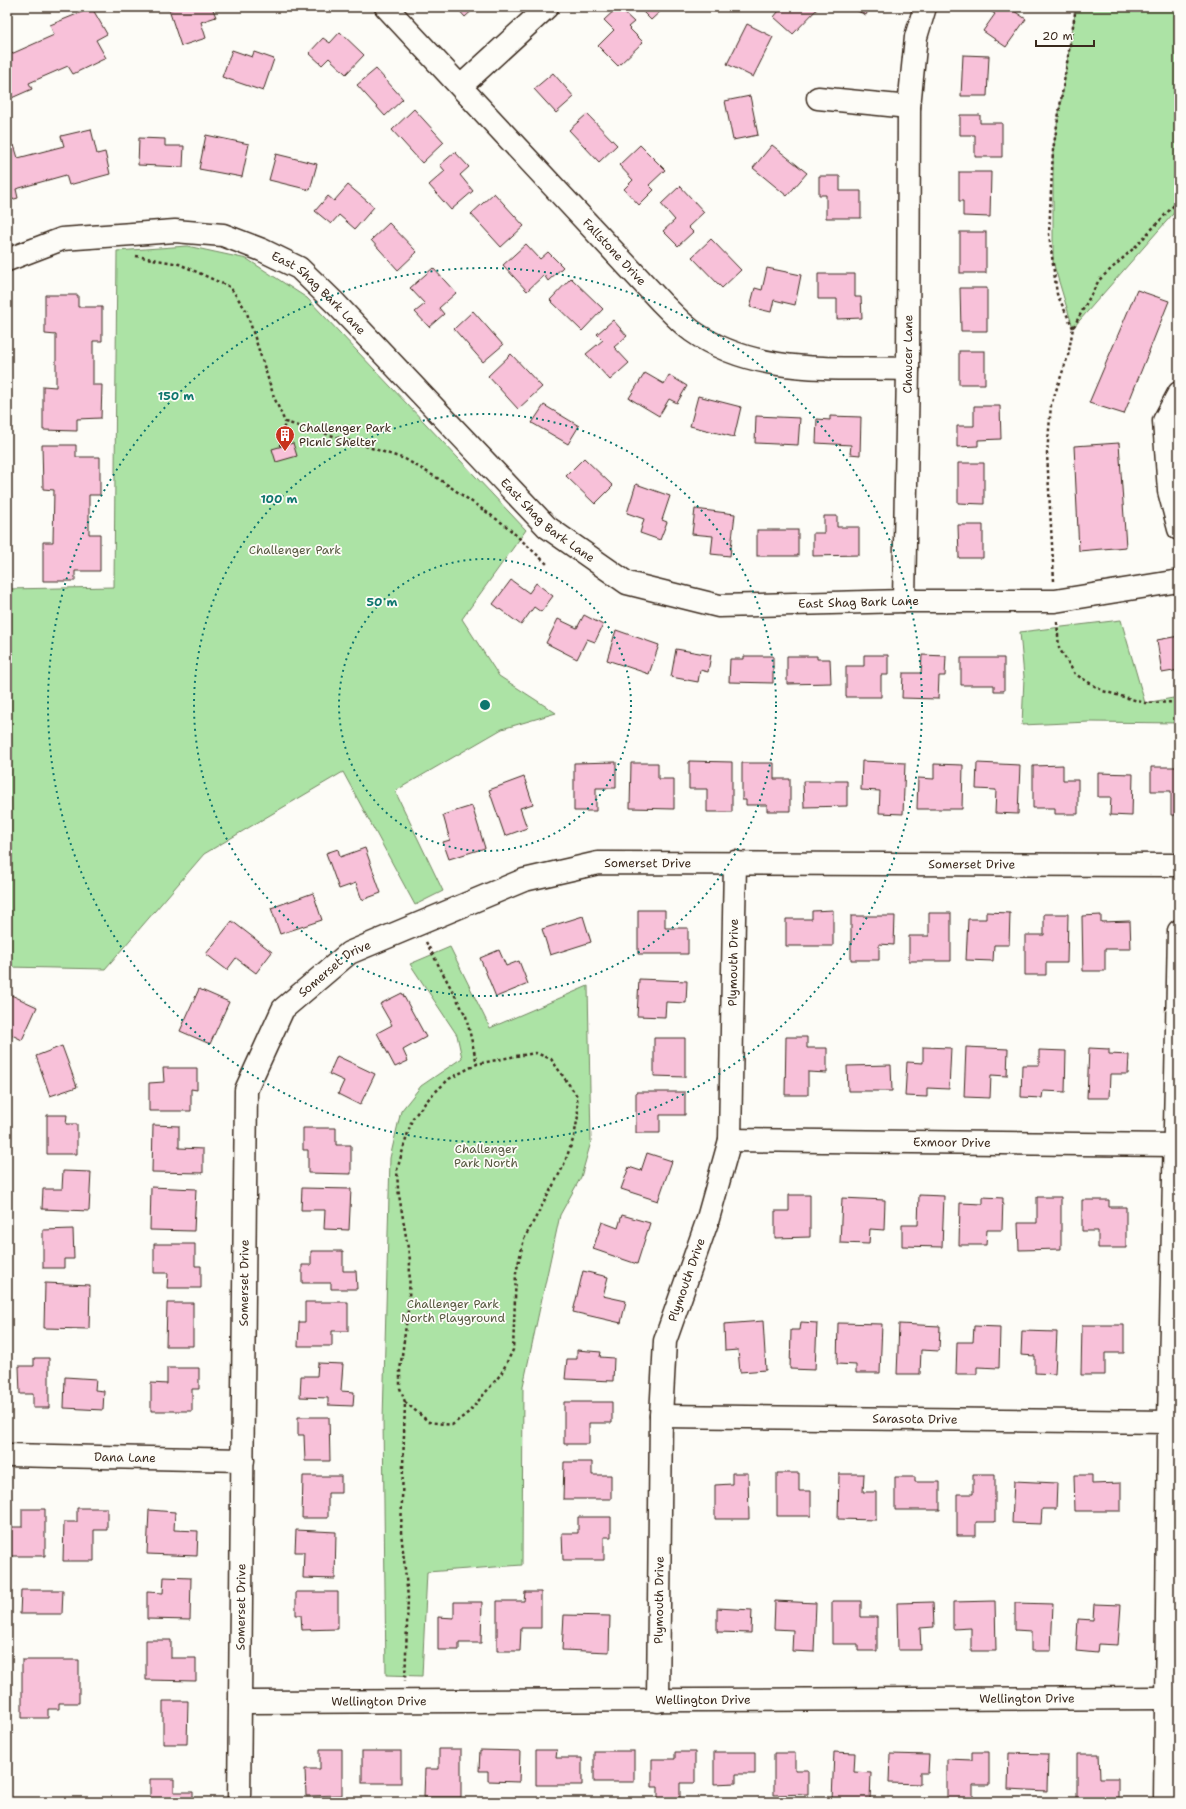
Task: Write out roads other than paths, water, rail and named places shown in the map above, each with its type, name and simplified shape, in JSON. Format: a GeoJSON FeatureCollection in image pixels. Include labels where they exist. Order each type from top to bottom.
{"type":"FeatureCollection","features":[{"type":"Feature","properties":{"kind":"street","name":"Fallstone Drive"},"geometry":{"type":"LineString","coordinates":[[386,7],[661,302],[692,331],[722,348],[746,358],[764,362],[789,366],[908,369]]}},
{"type":"Feature","properties":{"kind":"street"},"geometry":{"type":"LineString","coordinates":[[461,86],[547,7]]}},
{"type":"Feature","properties":{"kind":"street","name":"Chaucer Lane"},"geometry":{"type":"LineString","coordinates":[[904,600],[908,369],[909,107],[916,37],[925,7]]}},
{"type":"Feature","properties":{"kind":"street"},"geometry":{"type":"LineString","coordinates":[[818,98],[909,107]]}},
{"type":"Feature","properties":{"kind":"street","name":"East Shag Bark Lane"},"geometry":{"type":"LineString","coordinates":[[7,260],[62,239],[175,231],[223,234],[299,268],[336,304],[547,527],[627,583],[719,606],[904,600],[1055,601],[1179,581]]}},
{"type":"Feature","properties":{"kind":"street"},"geometry":{"type":"LineString","coordinates":[[1179,393],[1164,420],[1169,491],[1179,528]]}},
{"type":"Feature","properties":{"kind":"street","name":"Somerset Drive"},"geometry":{"type":"LineString","coordinates":[[239,1802],[246,1090],[283,1008],[349,953],[524,880],[598,862],[1179,865]]}},
{"type":"Feature","properties":{"kind":"street","name":"Plymouth Drive"},"geometry":{"type":"LineString","coordinates":[[658,1701],[661,1416],[665,1342],[707,1222],[730,1140],[735,862]]}},
{"type":"Feature","properties":{"kind":"street"},"geometry":{"type":"LineString","coordinates":[[1165,1802],[1169,1422],[1179,931]]}},
{"type":"Feature","properties":{"kind":"street","name":"Exmoor Drive"},"geometry":{"type":"LineString","coordinates":[[730,1140],[1174,1146]]}},
{"type":"Feature","properties":{"kind":"street","name":"Sarasota Drive"},"geometry":{"type":"LineString","coordinates":[[661,1416],[1169,1422]]}},
{"type":"Feature","properties":{"kind":"street","name":"Dana Lane"},"geometry":{"type":"LineString","coordinates":[[7,1455],[243,1460]]}},
{"type":"Feature","properties":{"kind":"street","name":"Wellington Drive"},"geometry":{"type":"LineString","coordinates":[[240,1702],[1167,1698]]}},
{"type":"Feature","properties":{"kind":"place","name":"Challenger Park Picnic Shelter"},"geometry":{"type":"Point","coordinates":[285,452]}},
{"type":"Feature","properties":{"kind":"park label","name":"Challenger Park"},"geometry":{"type":"Point","coordinates":[295,550]}},
{"type":"Feature","properties":{"kind":"park label","name":"Challenger Park North"},"geometry":{"type":"Point","coordinates":[486,1156]}},
{"type":"Feature","properties":{"kind":"park label","name":"Challenger Park North Playground"},"geometry":{"type":"Point","coordinates":[453,1311]}}]}
